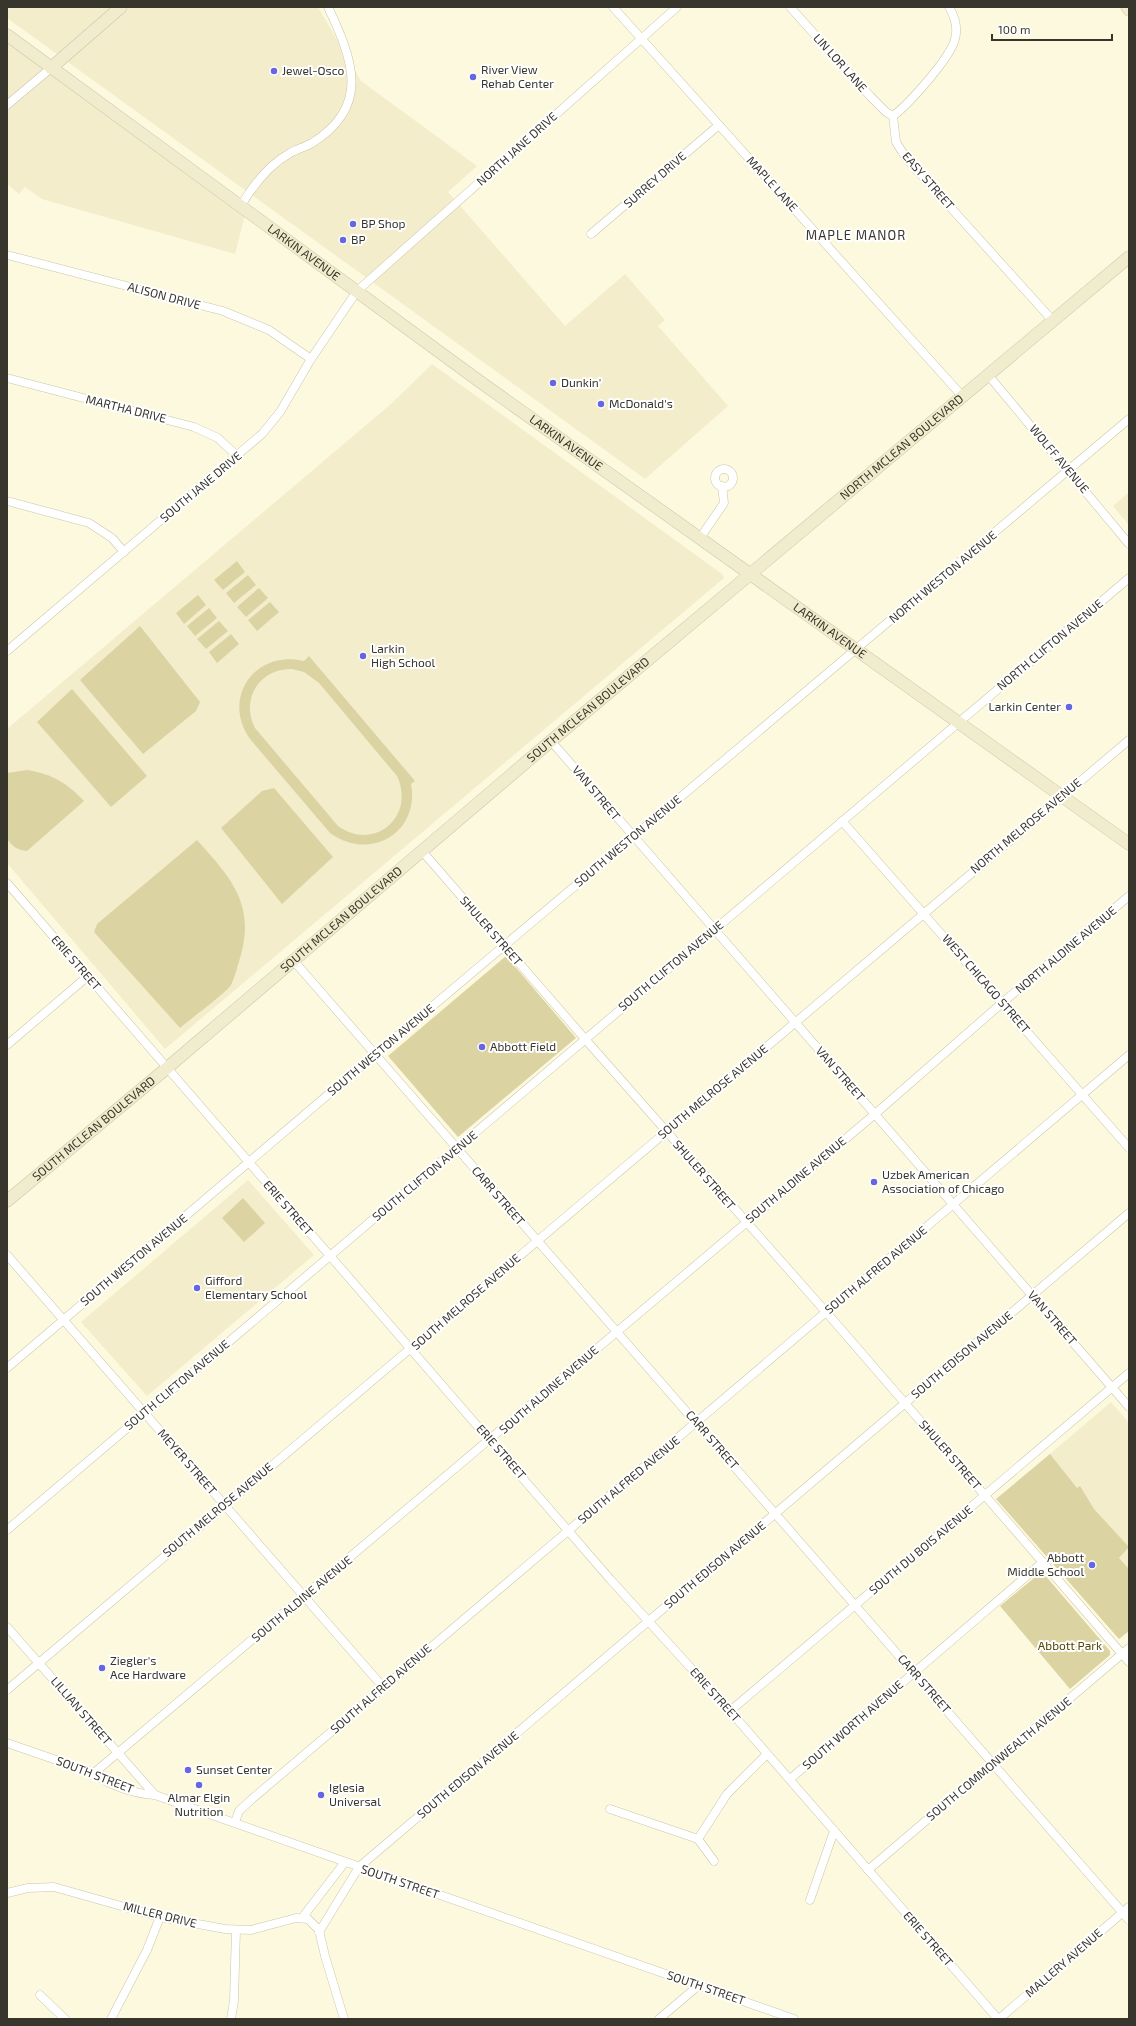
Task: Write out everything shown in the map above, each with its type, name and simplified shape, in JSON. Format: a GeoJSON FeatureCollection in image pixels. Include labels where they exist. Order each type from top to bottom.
{"type":"FeatureCollection","features":[{"type":"Feature","properties":{"kind":"main road"},"geometry":{"type":"LineString","coordinates":[[51,68],[121,7]]}},
{"type":"Feature","properties":{"kind":"main road","name":"LARKIN AVENUE"},"geometry":{"type":"LineString","coordinates":[[7,35],[479,381],[1129,844]]}},
{"type":"Feature","properties":{"kind":"main road","name":"NORTH MCLEAN BOULEVARD"},"geometry":{"type":"LineString","coordinates":[[674,638],[1129,257]]}},
{"type":"Feature","properties":{"kind":"main road","name":"SOUTH MCLEAN BOULEVARD"},"geometry":{"type":"LineString","coordinates":[[7,1201],[167,1068],[674,638]]}},
{"type":"Feature","properties":{"kind":"street"},"geometry":{"type":"LineString","coordinates":[[241,206],[257,181],[286,156],[311,144],[323,135],[338,120],[347,103],[352,80],[351,66],[344,41],[328,7]]}},
{"type":"Feature","properties":{"kind":"street","name":"MAPLE LANE"},"geometry":{"type":"LineString","coordinates":[[613,7],[963,397]]}},
{"type":"Feature","properties":{"kind":"street","name":"NORTH JANE DRIVE"},"geometry":{"type":"LineString","coordinates":[[357,291],[677,7]]}},
{"type":"Feature","properties":{"kind":"street","name":"LIN LOR LANE"},"geometry":{"type":"LineString","coordinates":[[790,7],[871,97],[886,112],[893,116]]}},
{"type":"Feature","properties":{"kind":"street"},"geometry":{"type":"LineString","coordinates":[[893,116],[907,104],[953,46],[957,28],[953,14],[949,7]]}},
{"type":"Feature","properties":{"kind":"street"},"geometry":{"type":"LineString","coordinates":[[7,105],[51,68]]}},
{"type":"Feature","properties":{"kind":"street","name":"EASY STREET"},"geometry":{"type":"LineString","coordinates":[[893,116],[896,142],[906,158],[1053,321]]}},
{"type":"Feature","properties":{"kind":"street","name":"SURREY DRIVE"},"geometry":{"type":"LineString","coordinates":[[591,234],[719,125]]}},
{"type":"Feature","properties":{"kind":"street","name":"ALISON DRIVE"},"geometry":{"type":"LineString","coordinates":[[7,254],[223,311],[269,330],[311,359]]}},
{"type":"Feature","properties":{"kind":"street","name":"SOUTH JANE DRIVE"},"geometry":{"type":"LineString","coordinates":[[7,651],[262,434],[280,412],[311,359],[357,291]]}},
{"type":"Feature","properties":{"kind":"street","name":"WOLFF AVENUE"},"geometry":{"type":"LineString","coordinates":[[988,376],[1129,544]]}},
{"type":"Feature","properties":{"kind":"street","name":"MARTHA DRIVE"},"geometry":{"type":"LineString","coordinates":[[7,378],[200,429],[218,438],[237,456]]}},
{"type":"Feature","properties":{"kind":"street","name":"NORTH WESTON AVENUE"},"geometry":{"type":"LineString","coordinates":[[756,733],[856,651],[1129,419]]}},
{"type":"Feature","properties":{"kind":"street"},"geometry":{"type":"LineString","coordinates":[[700,538],[724,503],[722,486]]}},
{"type":"Feature","properties":{"kind":"street"},"geometry":{"type":"LineString","coordinates":[[7,501],[90,523],[112,538],[124,552]]}},
{"type":"Feature","properties":{"kind":"street","name":"NORTH CLIFTON AVENUE"},"geometry":{"type":"LineString","coordinates":[[842,821],[1129,578]]}},
{"type":"Feature","properties":{"kind":"street","name":"SOUTH WESTON AVENUE"},"geometry":{"type":"LineString","coordinates":[[7,1368],[374,1055],[756,733]]}},
{"type":"Feature","properties":{"kind":"street","name":"NORTH MELROSE AVENUE"},"geometry":{"type":"LineString","coordinates":[[924,913],[1129,740]]}},
{"type":"Feature","properties":{"kind":"street","name":"VAN STREET"},"geometry":{"type":"LineString","coordinates":[[551,741],[1129,1407]]}},
{"type":"Feature","properties":{"kind":"street","name":"WEST CHICAGO STREET"},"geometry":{"type":"LineString","coordinates":[[842,821],[1129,1148]]}},
{"type":"Feature","properties":{"kind":"street","name":"SOUTH CLIFTON AVENUE"},"geometry":{"type":"LineString","coordinates":[[7,1530],[458,1149],[842,821]]}},
{"type":"Feature","properties":{"kind":"street","name":"SHULER STREET"},"geometry":{"type":"LineString","coordinates":[[422,851],[666,1132],[826,1312],[1129,1662]]}},
{"type":"Feature","properties":{"kind":"street","name":"ERIE STREET"},"geometry":{"type":"LineString","coordinates":[[9,888],[88,976],[490,1440],[648,1621],[790,1779],[998,2019]]}},
{"type":"Feature","properties":{"kind":"street","name":"NORTH ALDINE AVENUE"},"geometry":{"type":"LineString","coordinates":[[1002,1003],[1129,896]]}},
{"type":"Feature","properties":{"kind":"street","name":"SOUTH MELROSE AVENUE"},"geometry":{"type":"LineString","coordinates":[[7,1690],[38,1662],[411,1349],[924,913]]}},
{"type":"Feature","properties":{"kind":"street","name":"CARR STREET"},"geometry":{"type":"LineString","coordinates":[[293,960],[374,1055],[538,1240],[993,1764],[1126,1910],[1129,1920]]}},
{"type":"Feature","properties":{"kind":"street"},"geometry":{"type":"LineString","coordinates":[[7,1045],[88,976]]}},
{"type":"Feature","properties":{"kind":"street","name":"SOUTH ALDINE AVENUE"},"geometry":{"type":"LineString","coordinates":[[94,1773],[875,1114],[1002,1003]]}},
{"type":"Feature","properties":{"kind":"street","name":"SOUTH ALFRED AVENUE"},"geometry":{"type":"LineString","coordinates":[[235,1822],[241,1809],[383,1687],[954,1205],[1129,1054]]}},
{"type":"Feature","properties":{"kind":"street","name":"SOUTH EDISON AVENUE"},"geometry":{"type":"LineString","coordinates":[[319,1932],[360,1867],[1129,1213]]}},
{"type":"Feature","properties":{"kind":"street","name":"MEYER STREET"},"geometry":{"type":"LineString","coordinates":[[7,1255],[383,1687]]}},
{"type":"Feature","properties":{"kind":"street","name":"SOUTH DU BOIS AVENUE"},"geometry":{"type":"LineString","coordinates":[[730,1711],[1129,1373]]}},
{"type":"Feature","properties":{"kind":"street","name":"SOUTH WORTH AVENUE"},"geometry":{"type":"LineString","coordinates":[[790,1779],[1042,1562]]}},
{"type":"Feature","properties":{"kind":"street","name":"LILLIAN STREET"},"geometry":{"type":"LineString","coordinates":[[7,1627],[155,1795]]}},
{"type":"Feature","properties":{"kind":"street","name":"SOUTH COMMONWEALTH AVENUE"},"geometry":{"type":"LineString","coordinates":[[868,1870],[1129,1648]]}},
{"type":"Feature","properties":{"kind":"street","name":"SOUTH STREET"},"geometry":{"type":"LineString","coordinates":[[7,1743],[94,1773],[102,1780],[144,1794],[155,1795],[235,1822],[794,2019]]}},
{"type":"Feature","properties":{"kind":"street"},"geometry":{"type":"LineString","coordinates":[[698,1839],[727,1794],[767,1754]]}},
{"type":"Feature","properties":{"kind":"street"},"geometry":{"type":"LineString","coordinates":[[610,1809],[698,1839],[714,1861]]}},
{"type":"Feature","properties":{"kind":"street"},"geometry":{"type":"LineString","coordinates":[[810,1900],[834,1831]]}},
{"type":"Feature","properties":{"kind":"street"},"geometry":{"type":"LineString","coordinates":[[344,2019],[324,1956],[319,1932],[313,1922],[302,1918],[345,1862]]}},
{"type":"Feature","properties":{"kind":"street","name":"MILLER DRIVE"},"geometry":{"type":"LineString","coordinates":[[7,1893],[28,1888],[54,1887],[160,1917],[208,1927],[236,1930],[263,1928],[302,1918]]}},
{"type":"Feature","properties":{"kind":"street","name":"MALLERY AVENUE"},"geometry":{"type":"LineString","coordinates":[[998,2019],[1126,1910]]}},
{"type":"Feature","properties":{"kind":"street"},"geometry":{"type":"LineString","coordinates":[[111,2019],[147,1950],[160,1917]]}},
{"type":"Feature","properties":{"kind":"street"},"geometry":{"type":"LineString","coordinates":[[231,2019],[234,2001],[236,1930]]}},
{"type":"Feature","properties":{"kind":"street"},"geometry":{"type":"LineString","coordinates":[[659,2019],[698,1986]]}},
{"type":"Feature","properties":{"kind":"street"},"geometry":{"type":"LineString","coordinates":[[40,1995],[65,2019]]}},
{"type":"Feature","properties":{"kind":"shaded area"},"geometry":{"type":"Polygon","coordinates":[[[7,7],[318,7],[361,81],[477,166],[448,192],[565,326],[625,274],[665,320],[658,326],[728,406],[645,479],[7,18],[7,7]]]}},
{"type":"Feature","properties":{"kind":"shaded area"},"geometry":{"type":"Polygon","coordinates":[[[7,39],[246,211],[235,254],[42,199],[25,187],[19,194],[7,184],[7,39]]]}},
{"type":"Feature","properties":{"kind":"shaded area","name":"Larkin High School"},"geometry":{"type":"Polygon","coordinates":[[[432,364],[722,574],[724,578],[165,1049],[7,863],[7,729],[391,404],[432,364]]]}},
{"type":"Feature","properties":{"kind":"shaded area"},"geometry":{"type":"Polygon","coordinates":[[[1129,492],[1129,525],[1113,506],[1129,492]]]}},
{"type":"Feature","properties":{"kind":"shaded area","name":"Gifford Elementary School"},"geometry":{"type":"Polygon","coordinates":[[[248,1180],[314,1255],[147,1396],[81,1322],[248,1180]]]}},
{"type":"Feature","properties":{"kind":"shaded area","name":"Abbott Middle School"},"geometry":{"type":"Polygon","coordinates":[[[1111,1402],[1129,1423],[1129,1631],[997,1499],[1111,1402]]]}},
{"type":"Feature","properties":{"kind":"green space"},"geometry":{"type":"Polygon","coordinates":[[[237,561],[245,572],[223,590],[214,580],[237,561]]]}},
{"type":"Feature","properties":{"kind":"green space"},"geometry":{"type":"Polygon","coordinates":[[[248,575],[256,585],[234,603],[226,593],[248,575]]]}},
{"type":"Feature","properties":{"kind":"green space"},"geometry":{"type":"Polygon","coordinates":[[[259,588],[268,598],[246,617],[237,607],[259,588]]]}},
{"type":"Feature","properties":{"kind":"green space"},"geometry":{"type":"Polygon","coordinates":[[[198,595],[206,605],[184,624],[176,613],[198,595]]]}},
{"type":"Feature","properties":{"kind":"green space"},"geometry":{"type":"Polygon","coordinates":[[[270,602],[279,612],[257,631],[248,620],[270,602]]]}},
{"type":"Feature","properties":{"kind":"green space"},"geometry":{"type":"Polygon","coordinates":[[[209,608],[217,618],[195,636],[187,626],[209,608]]]}},
{"type":"Feature","properties":{"kind":"green space"},"geometry":{"type":"Polygon","coordinates":[[[219,621],[228,631],[206,649],[197,639],[219,621]]]}},
{"type":"Feature","properties":{"kind":"green space"},"geometry":{"type":"Polygon","coordinates":[[[140,626],[200,702],[196,711],[143,754],[80,680],[140,626]]]}},
{"type":"Feature","properties":{"kind":"green space"},"geometry":{"type":"Polygon","coordinates":[[[231,634],[239,644],[217,663],[209,652],[231,634]]]}},
{"type":"Feature","properties":{"kind":"green space"},"geometry":{"type":"Polygon","coordinates":[[[309,656],[415,781],[411,784],[412,801],[408,816],[400,829],[389,838],[376,843],[361,844],[345,841],[330,833],[250,739],[242,723],[239,708],[241,693],[248,680],[258,670],[271,662],[286,659],[304,661],[309,656]],[[292,669],[281,670],[262,680],[256,687],[250,706],[251,717],[255,728],[338,826],[352,833],[365,835],[377,832],[388,826],[396,817],[401,805],[401,791],[397,776],[319,683],[304,672],[292,669]]]}},
{"type":"Feature","properties":{"kind":"green space"},"geometry":{"type":"Polygon","coordinates":[[[72,689],[147,776],[111,807],[37,722],[72,689]]]}},
{"type":"Feature","properties":{"kind":"green space"},"geometry":{"type":"Polygon","coordinates":[[[27,770],[44,774],[58,780],[65,784],[84,801],[27,851],[16,848],[7,839],[7,773],[27,770]]]}},
{"type":"Feature","properties":{"kind":"green space"},"geometry":{"type":"Polygon","coordinates":[[[274,788],[333,857],[282,904],[221,828],[262,791],[274,788]]]}},
{"type":"Feature","properties":{"kind":"green space"},"geometry":{"type":"Polygon","coordinates":[[[197,840],[230,880],[237,893],[245,922],[244,939],[240,958],[231,985],[180,1028],[94,932],[97,924],[197,840]]]}},
{"type":"Feature","properties":{"kind":"green space","name":"Abbott Field"},"geometry":{"type":"Polygon","coordinates":[[[506,956],[576,1038],[458,1137],[388,1056],[506,956]]]}},
{"type":"Feature","properties":{"kind":"green space"},"geometry":{"type":"Polygon","coordinates":[[[243,1198],[265,1223],[244,1242],[222,1218],[243,1198]]]}},
{"type":"Feature","properties":{"kind":"green space","name":"Abbott Middle School"},"geometry":{"type":"Polygon","coordinates":[[[1050,1454],[1077,1488],[1080,1486],[1094,1509],[1129,1547],[1119,1558],[1129,1569],[1129,1631],[1119,1639],[996,1499],[1050,1454]]]}},
{"type":"Feature","properties":{"kind":"green space","name":"Abbott Park"},"geometry":{"type":"Polygon","coordinates":[[[1039,1574],[1044,1574],[1110,1651],[1110,1655],[1070,1689],[1000,1606],[1039,1574]]]}},
{"type":"Feature","properties":{"kind":"place","name":"Jewel-Osco"},"geometry":{"type":"Point","coordinates":[274,71]}},
{"type":"Feature","properties":{"kind":"place","name":"River View Rehab Center"},"geometry":{"type":"Point","coordinates":[473,77]}},
{"type":"Feature","properties":{"kind":"place","name":"BP Shop"},"geometry":{"type":"Point","coordinates":[353,224]}},
{"type":"Feature","properties":{"kind":"place","name":"BP"},"geometry":{"type":"Point","coordinates":[343,240]}},
{"type":"Feature","properties":{"kind":"place","name":"Dunkin'"},"geometry":{"type":"Point","coordinates":[553,383]}},
{"type":"Feature","properties":{"kind":"place","name":"McDonald's"},"geometry":{"type":"Point","coordinates":[601,404]}},
{"type":"Feature","properties":{"kind":"place","name":"Larkin High School"},"geometry":{"type":"Point","coordinates":[363,656]}},
{"type":"Feature","properties":{"kind":"place","name":"Larkin Center"},"geometry":{"type":"Point","coordinates":[1069,707]}},
{"type":"Feature","properties":{"kind":"place","name":"Abbott Field"},"geometry":{"type":"Point","coordinates":[482,1047]}},
{"type":"Feature","properties":{"kind":"place","name":"Uzbek American Association of Chicago"},"geometry":{"type":"Point","coordinates":[874,1182]}},
{"type":"Feature","properties":{"kind":"place","name":"Gifford Elementary School"},"geometry":{"type":"Point","coordinates":[197,1288]}},
{"type":"Feature","properties":{"kind":"place","name":"Abbott Middle School"},"geometry":{"type":"Point","coordinates":[1092,1565]}},
{"type":"Feature","properties":{"kind":"place","name":"Ziegler's Ace Hardware"},"geometry":{"type":"Point","coordinates":[102,1668]}},
{"type":"Feature","properties":{"kind":"place","name":"Sunset Center"},"geometry":{"type":"Point","coordinates":[188,1770]}},
{"type":"Feature","properties":{"kind":"place","name":"Almar Elgin Nutrition"},"geometry":{"type":"Point","coordinates":[199,1785]}},
{"type":"Feature","properties":{"kind":"place","name":"Iglesia Universal"},"geometry":{"type":"Point","coordinates":[321,1795]}},
{"type":"Feature","properties":{"kind":"district","name":"MAPLE MANOR"},"geometry":{"type":"Point","coordinates":[856,235]}}]}
